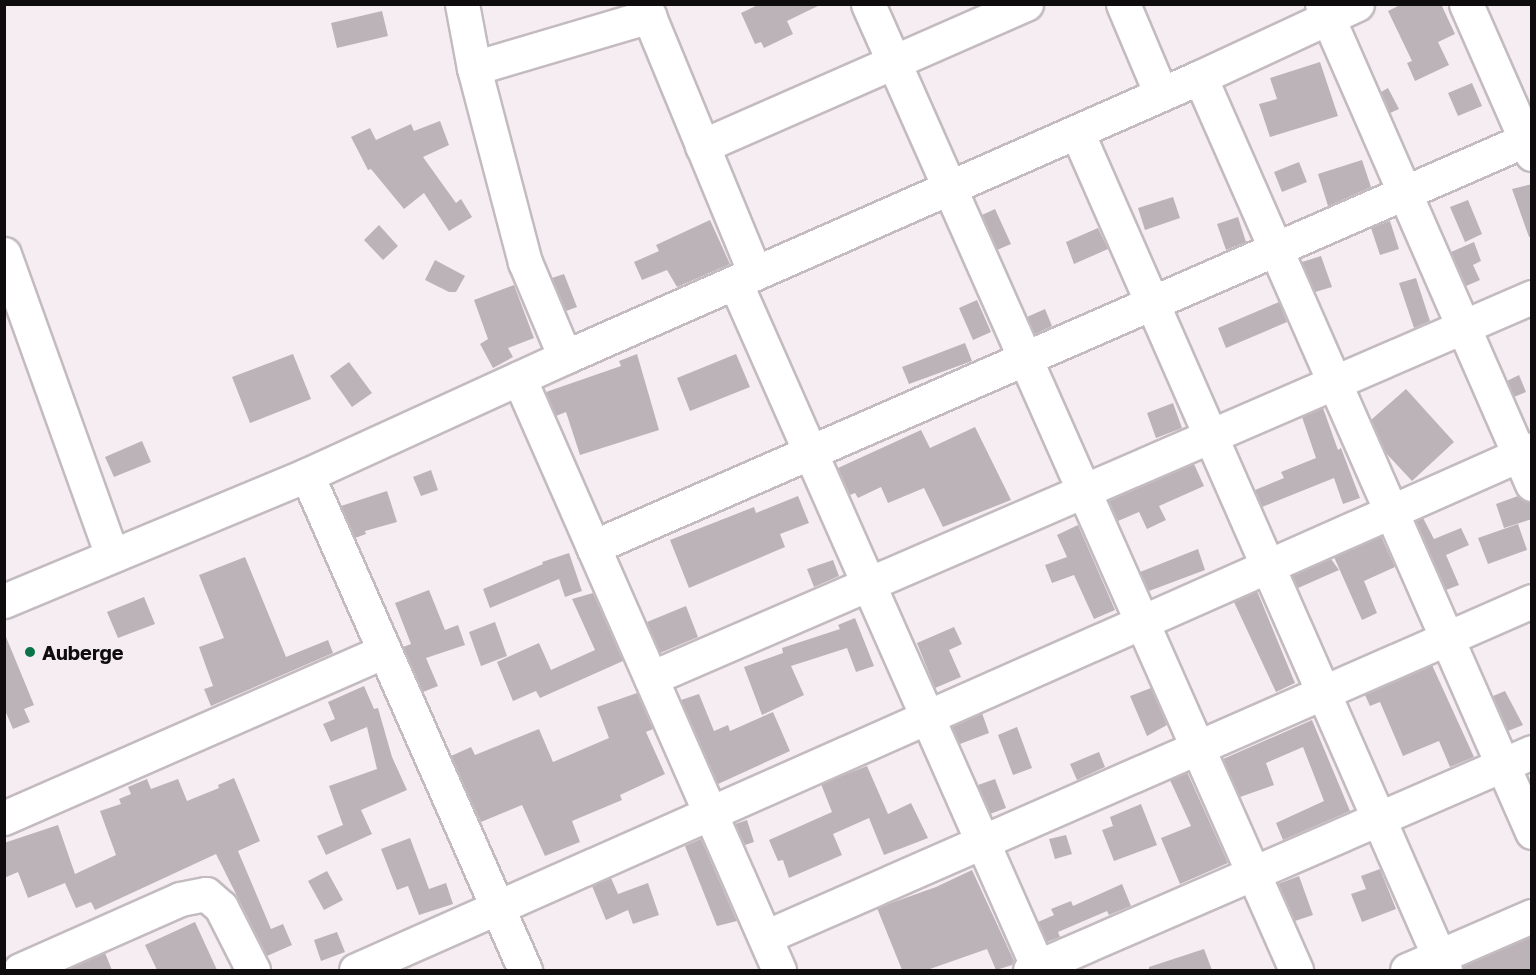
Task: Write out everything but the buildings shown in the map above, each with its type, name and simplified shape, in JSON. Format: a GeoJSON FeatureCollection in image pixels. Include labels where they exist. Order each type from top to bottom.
{"type":"FeatureCollection","features":[{"type":"Feature","properties":{"kind":"street"},"geometry":{"type":"LineString","coordinates":[[462,4],[474,68],[525,262],[565,357]]}},
{"type":"Feature","properties":{"kind":"street"},"geometry":{"type":"LineString","coordinates":[[868,4],[1296,970]]}},
{"type":"Feature","properties":{"kind":"street"},"geometry":{"type":"LineString","coordinates":[[702,146],[1026,4]]}},
{"type":"Feature","properties":{"kind":"street"},"geometry":{"type":"LineString","coordinates":[[1123,4],[1161,94]]}},
{"type":"Feature","properties":{"kind":"street"},"geometry":{"type":"LineString","coordinates":[[593,547],[1404,193],[1529,144],[1466,4]]}},
{"type":"Feature","properties":{"kind":"street"},"geometry":{"type":"LineString","coordinates":[[4,601],[307,475],[565,357],[1200,77],[1336,9],[1404,193],[1462,326],[1525,452],[1532,484]]}},
{"type":"Feature","properties":{"kind":"street"},"geometry":{"type":"LineString","coordinates":[[474,68],[646,10],[702,146],[745,278],[811,452],[983,841],[1036,969],[1517,758]]}},
{"type":"Feature","properties":{"kind":"street"},"geometry":{"type":"LineString","coordinates":[[1200,77],[1447,638],[1517,758],[1532,832]]}},
{"type":"Feature","properties":{"kind":"street"},"geometry":{"type":"LineString","coordinates":[[1077,132],[1442,964]]}},
{"type":"Feature","properties":{"kind":"street"},"geometry":{"type":"LineString","coordinates":[[4,254],[112,555]]}},
{"type":"Feature","properties":{"kind":"street"},"geometry":{"type":"LineString","coordinates":[[651,678],[1532,297]]}},
{"type":"Feature","properties":{"kind":"street"},"geometry":{"type":"LineString","coordinates":[[519,378],[779,970]]}},
{"type":"Feature","properties":{"kind":"street"},"geometry":{"type":"LineString","coordinates":[[356,970],[1525,452]]}},
{"type":"Feature","properties":{"kind":"street"},"geometry":{"type":"LineString","coordinates":[[307,475],[525,970]]}},
{"type":"Feature","properties":{"kind":"street"},"geometry":{"type":"LineString","coordinates":[[765,937],[1532,601]]}},
{"type":"Feature","properties":{"kind":"street"},"geometry":{"type":"LineString","coordinates":[[4,818],[384,651]]}},
{"type":"Feature","properties":{"kind":"street"},"geometry":{"type":"LineString","coordinates":[[20,970],[180,899],[206,894],[221,907],[253,970]]}},
{"type":"Feature","properties":{"kind":"street"},"geometry":{"type":"LineString","coordinates":[[1407,970],[1442,964],[1532,916]]}},
{"type":"Feature","properties":{"kind":"place","name":"Auberge"},"geometry":{"type":"Point","coordinates":[30,652]}}]}
